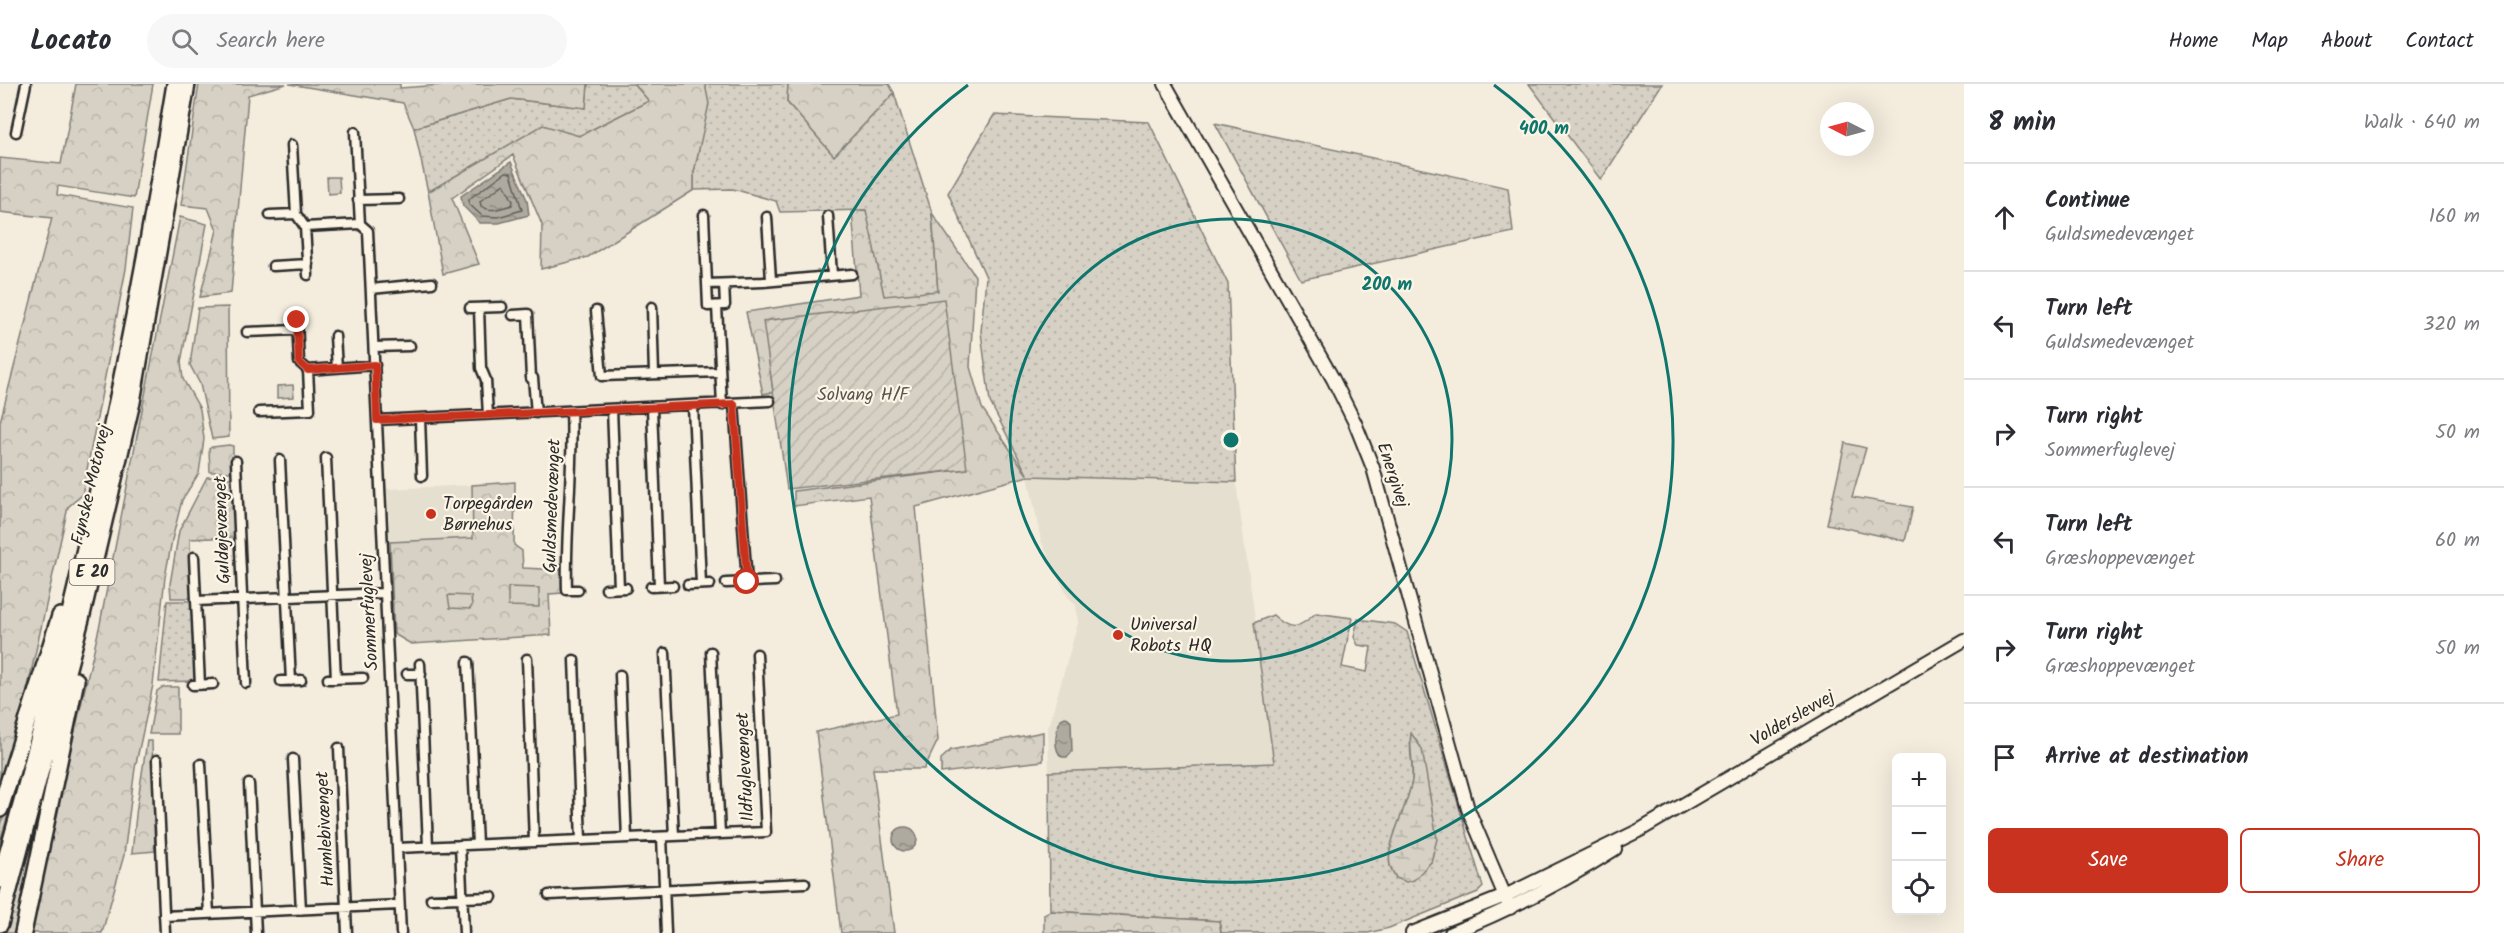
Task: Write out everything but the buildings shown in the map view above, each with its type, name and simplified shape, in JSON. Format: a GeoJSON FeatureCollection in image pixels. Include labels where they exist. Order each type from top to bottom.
{"type":"FeatureCollection","features":[{"type":"Feature","properties":{"kind":"highway","name":"Fynske Motorvej"},"geometry":{"type":"LineString","coordinates":[[0,879],[66,628],[108,446],[132,327],[175,84]]}},
{"type":"Feature","properties":{"kind":"highway","name":"Fynske Motorvej"},"geometry":{"type":"LineString","coordinates":[[0,924],[81,619],[132,402],[187,84]]}},
{"type":"Feature","properties":{"kind":"highway"},"geometry":{"type":"LineString","coordinates":[[23,933],[119,490],[132,402]]}},
{"type":"Feature","properties":{"kind":"highway","name":"E 20"},"geometry":{"type":"LineString","coordinates":[[0,809],[34,703],[108,446]]}},
{"type":"Feature","properties":{"kind":"street"},"geometry":{"type":"LineString","coordinates":[[16,132],[26,84]]}},
{"type":"Feature","properties":{"kind":"street","name":"Energivej"},"geometry":{"type":"LineString","coordinates":[[1165,84],[1333,379],[1355,423],[1372,468],[1468,809],[1510,909]]}},
{"type":"Feature","properties":{"kind":"street","name":"Sommerfuglevej"},"geometry":{"type":"LineString","coordinates":[[355,132],[360,224],[368,231],[401,933]]}},
{"type":"Feature","properties":{"kind":"street"},"geometry":{"type":"LineString","coordinates":[[292,145],[296,214],[305,227],[308,275]]}},
{"type":"Feature","properties":{"kind":"street"},"geometry":{"type":"LineString","coordinates":[[358,200],[399,199]]}},
{"type":"Feature","properties":{"kind":"street"},"geometry":{"type":"LineString","coordinates":[[270,216],[296,214]]}},
{"type":"Feature","properties":{"kind":"street"},"geometry":{"type":"LineString","coordinates":[[704,215],[708,306],[725,305],[724,284]]}},
{"type":"Feature","properties":{"kind":"street"},"geometry":{"type":"LineString","coordinates":[[828,216],[832,275]]}},
{"type":"Feature","properties":{"kind":"street"},"geometry":{"type":"LineString","coordinates":[[767,217],[771,280]]}},
{"type":"Feature","properties":{"kind":"street"},"geometry":{"type":"LineString","coordinates":[[305,227],[360,224]]}},
{"type":"Feature","properties":{"kind":"street"},"geometry":{"type":"LineString","coordinates":[[273,266],[308,264]]}},
{"type":"Feature","properties":{"kind":"street"},"geometry":{"type":"LineString","coordinates":[[707,284],[852,274]]}},
{"type":"Feature","properties":{"kind":"street"},"geometry":{"type":"LineString","coordinates":[[371,289],[432,284]]}},
{"type":"Feature","properties":{"kind":"street"},"geometry":{"type":"LineString","coordinates":[[717,306],[722,405]]}},
{"type":"Feature","properties":{"kind":"street"},"geometry":{"type":"LineString","coordinates":[[488,415],[486,380],[480,368],[474,308],[502,307]]}},
{"type":"Feature","properties":{"kind":"street"},"geometry":{"type":"LineString","coordinates":[[652,307],[654,374]]}},
{"type":"Feature","properties":{"kind":"street"},"geometry":{"type":"LineString","coordinates":[[596,311],[602,376],[720,372]]}},
{"type":"Feature","properties":{"kind":"street"},"geometry":{"type":"LineString","coordinates":[[513,315],[528,314],[531,378],[533,378],[536,413]]}},
{"type":"Feature","properties":{"kind":"street"},"geometry":{"type":"LineString","coordinates":[[259,412],[310,410],[308,370],[299,362],[297,320]]}},
{"type":"Feature","properties":{"kind":"street"},"geometry":{"type":"LineString","coordinates":[[246,332],[297,330]]}},
{"type":"Feature","properties":{"kind":"street"},"geometry":{"type":"LineString","coordinates":[[335,336],[337,368]]}},
{"type":"Feature","properties":{"kind":"street"},"geometry":{"type":"LineString","coordinates":[[374,347],[410,346]]}},
{"type":"Feature","properties":{"kind":"street"},"geometry":{"type":"LineString","coordinates":[[308,370],[375,365]]}},
{"type":"Feature","properties":{"kind":"street","name":"Guldsmedevænget"},"geometry":{"type":"LineString","coordinates":[[377,420],[770,401]]}},
{"type":"Feature","properties":{"kind":"street"},"geometry":{"type":"LineString","coordinates":[[734,404],[747,582]]}},
{"type":"Feature","properties":{"kind":"street"},"geometry":{"type":"LineString","coordinates":[[688,585],[705,584],[693,406]]}},
{"type":"Feature","properties":{"kind":"street"},"geometry":{"type":"LineString","coordinates":[[651,408],[655,586],[673,586]]}},
{"type":"Feature","properties":{"kind":"street"},"geometry":{"type":"LineString","coordinates":[[606,589],[623,588],[612,410]]}},
{"type":"Feature","properties":{"kind":"street","name":"Guldsmedevænget"},"geometry":{"type":"LineString","coordinates":[[571,411],[572,465],[566,555],[567,590],[578,590]]}},
{"type":"Feature","properties":{"kind":"street"},"geometry":{"type":"LineString","coordinates":[[420,418],[422,476]]}},
{"type":"Feature","properties":{"kind":"street"},"geometry":{"type":"LineString","coordinates":[[410,456],[422,455]]}},
{"type":"Feature","properties":{"kind":"street"},"geometry":{"type":"LineString","coordinates":[[326,459],[332,595],[332,679],[363,678]]}},
{"type":"Feature","properties":{"kind":"street"},"geometry":{"type":"LineString","coordinates":[[280,460],[287,597],[286,681],[301,680]]}},
{"type":"Feature","properties":{"kind":"street","name":"Guldøjevænget"},"geometry":{"type":"LineString","coordinates":[[236,461],[246,683]]}},
{"type":"Feature","properties":{"kind":"street","name":"Guldøjevænget"},"geometry":{"type":"LineString","coordinates":[[194,557],[197,685],[213,684]]}},
{"type":"Feature","properties":{"kind":"street"},"geometry":{"type":"LineString","coordinates":[[726,583],[775,581]]}},
{"type":"Feature","properties":{"kind":"street","name":"Guldøjevænget"},"geometry":{"type":"LineString","coordinates":[[196,601],[385,592]]}},
{"type":"Feature","properties":{"kind":"street","name":"Volderslevvej"},"geometry":{"type":"LineString","coordinates":[[1412,933],[1505,896],[1640,830],[1964,640]]}},
{"type":"Feature","properties":{"kind":"street","name":"Ildfuglevænget"},"geometry":{"type":"LineString","coordinates":[[711,652],[720,834]]}},
{"type":"Feature","properties":{"kind":"street"},"geometry":{"type":"LineString","coordinates":[[665,653],[674,836]]}},
{"type":"Feature","properties":{"kind":"street","name":"Ildfuglevænget"},"geometry":{"type":"LineString","coordinates":[[397,848],[765,832],[758,654]]}},
{"type":"Feature","properties":{"kind":"street"},"geometry":{"type":"LineString","coordinates":[[526,659],[534,842]]}},
{"type":"Feature","properties":{"kind":"street"},"geometry":{"type":"LineString","coordinates":[[574,660],[581,840]]}},
{"type":"Feature","properties":{"kind":"street"},"geometry":{"type":"LineString","coordinates":[[468,662],[477,844]]}},
{"type":"Feature","properties":{"kind":"street"},"geometry":{"type":"LineString","coordinates":[[420,664],[429,846]]}},
{"type":"Feature","properties":{"kind":"street"},"geometry":{"type":"LineString","coordinates":[[458,672],[468,672]]}},
{"type":"Feature","properties":{"kind":"street"},"geometry":{"type":"LineString","coordinates":[[407,674],[421,674]]}},
{"type":"Feature","properties":{"kind":"street"},"geometry":{"type":"LineString","coordinates":[[620,675],[627,838]]}},
{"type":"Feature","properties":{"kind":"street","name":"Humlebivænget"},"geometry":{"type":"LineString","coordinates":[[339,748],[347,933]]}},
{"type":"Feature","properties":{"kind":"street","name":"Humlebivænget"},"geometry":{"type":"LineString","coordinates":[[293,759],[301,910]]}},
{"type":"Feature","properties":{"kind":"street"},"geometry":{"type":"LineString","coordinates":[[157,760],[165,933]]}},
{"type":"Feature","properties":{"kind":"street"},"geometry":{"type":"LineString","coordinates":[[201,764],[209,914]]}},
{"type":"Feature","properties":{"kind":"street"},"geometry":{"type":"LineString","coordinates":[[249,784],[256,933]]}},
{"type":"Feature","properties":{"kind":"street","name":"Volderslevvej"},"geometry":{"type":"LineString","coordinates":[[1451,933],[1510,909],[1578,873],[1640,830]]}},
{"type":"Feature","properties":{"kind":"street"},"geometry":{"type":"LineString","coordinates":[[662,837],[666,933]]}},
{"type":"Feature","properties":{"kind":"street"},"geometry":{"type":"LineString","coordinates":[[460,845],[464,933]]}},
{"type":"Feature","properties":{"kind":"street"},"geometry":{"type":"LineString","coordinates":[[549,895],[805,883]]}},
{"type":"Feature","properties":{"kind":"street"},"geometry":{"type":"LineString","coordinates":[[1432,933],[1492,910],[1503,902],[1505,896]]}},
{"type":"Feature","properties":{"kind":"street"},"geometry":{"type":"LineString","coordinates":[[431,900],[492,897]]}},
{"type":"Feature","properties":{"kind":"street","name":"Humlebivænget"},"geometry":{"type":"LineString","coordinates":[[164,916],[399,905]]}},
{"type":"Feature","properties":{"kind":"shaded area"},"geometry":{"type":"Polygon","coordinates":[[[1028,476],[1236,482],[1275,763],[1049,772],[1048,728],[1078,623],[1076,605],[1068,597],[1041,541],[1028,476]]]}},
{"type":"Feature","properties":{"kind":"shaded area","name":"Torpegården Børnehus"},"geometry":{"type":"Polygon","coordinates":[[[472,485],[474,538],[390,542],[387,489],[472,485]]]}},
{"type":"Feature","properties":{"kind":"green space"},"geometry":{"type":"Polygon","coordinates":[[[76,84],[153,84],[134,198],[58,186],[57,195],[133,208],[126,269],[82,495],[68,507],[18,731],[0,784],[0,422],[52,218],[0,212],[0,158],[61,164],[76,84]]]}},
{"type":"Feature","properties":{"kind":"green space"},"geometry":{"type":"Polygon","coordinates":[[[199,84],[286,84],[248,95],[231,293],[200,297],[217,230],[208,208],[181,205],[199,84]]]}},
{"type":"Feature","properties":{"kind":"green space"},"geometry":{"type":"Polygon","coordinates":[[[289,84],[400,84],[400,88],[456,84],[588,84],[586,108],[511,99],[414,128],[403,103],[289,84]]]}},
{"type":"Feature","properties":{"kind":"green space"},"geometry":{"type":"Polygon","coordinates":[[[588,84],[634,84],[649,101],[579,136],[543,126],[428,192],[414,128],[511,99],[586,108],[588,84]]]}},
{"type":"Feature","properties":{"kind":"green space"},"geometry":{"type":"Polygon","coordinates":[[[634,84],[705,84],[709,104],[694,172],[694,190],[588,257],[541,269],[542,225],[513,155],[452,198],[479,264],[443,274],[428,192],[543,125],[579,136],[649,101],[634,84]]]}},
{"type":"Feature","properties":{"kind":"green space"},"geometry":{"type":"Polygon","coordinates":[[[705,84],[788,84],[787,102],[834,156],[894,93],[932,213],[938,291],[884,297],[865,210],[780,212],[776,201],[733,189],[694,190],[694,172],[708,104],[705,84]]]}},
{"type":"Feature","properties":{"kind":"green space"},"geometry":{"type":"Polygon","coordinates":[[[788,84],[889,84],[894,93],[834,156],[787,102],[788,84]]]}},
{"type":"Feature","properties":{"kind":"green space"},"geometry":{"type":"Polygon","coordinates":[[[1529,84],[1662,84],[1601,180],[1529,84]]]}},
{"type":"Feature","properties":{"kind":"green space"},"geometry":{"type":"Polygon","coordinates":[[[994,115],[1149,122],[1228,284],[1236,482],[1028,476],[990,402],[981,332],[986,277],[948,193],[994,115]]]}},
{"type":"Feature","properties":{"kind":"green space"},"geometry":{"type":"Polygon","coordinates":[[[1215,123],[1508,188],[1513,232],[1301,280],[1215,123]]]}},
{"type":"Feature","properties":{"kind":"green space"},"geometry":{"type":"Polygon","coordinates":[[[327,177],[339,177],[340,193],[328,194],[327,177]]]}},
{"type":"Feature","properties":{"kind":"green space"},"geometry":{"type":"Polygon","coordinates":[[[866,210],[884,296],[938,291],[932,213],[975,276],[970,367],[982,408],[1028,476],[916,507],[938,740],[924,769],[873,769],[894,933],[841,933],[816,732],[897,714],[869,496],[794,506],[794,491],[967,469],[764,321],[773,392],[763,394],[746,312],[859,295],[852,211],[866,210]]]}},
{"type":"Feature","properties":{"kind":"green space"},"geometry":{"type":"Polygon","coordinates":[[[180,217],[207,224],[181,362],[183,379],[200,409],[204,439],[199,473],[182,500],[172,540],[165,577],[153,685],[135,768],[124,855],[102,933],[31,933],[59,799],[100,624],[180,217]]]}},
{"type":"Feature","properties":{"kind":"green space","name":"Solvang H/F"},"geometry":{"type":"Polygon","coordinates":[[[944,299],[967,469],[787,489],[763,321],[944,299]]]}},
{"type":"Feature","properties":{"kind":"green space"},"geometry":{"type":"Polygon","coordinates":[[[228,307],[229,437],[212,439],[200,384],[190,365],[198,308],[228,307]]]}},
{"type":"Feature","properties":{"kind":"green space"},"geometry":{"type":"Polygon","coordinates":[[[293,385],[294,397],[277,398],[277,386],[293,385]]]}},
{"type":"Feature","properties":{"kind":"green space"},"geometry":{"type":"Polygon","coordinates":[[[1845,443],[1866,448],[1852,497],[1913,507],[1905,541],[1827,524],[1845,443]]]}},
{"type":"Feature","properties":{"kind":"green space"},"geometry":{"type":"Polygon","coordinates":[[[233,446],[233,469],[229,472],[210,472],[209,449],[233,446]]]}},
{"type":"Feature","properties":{"kind":"green space"},"geometry":{"type":"Polygon","coordinates":[[[207,477],[233,478],[235,537],[190,539],[192,598],[171,598],[170,584],[179,531],[207,477]]]}},
{"type":"Feature","properties":{"kind":"green space"},"geometry":{"type":"Polygon","coordinates":[[[515,482],[514,545],[522,551],[523,568],[562,570],[563,593],[549,594],[551,635],[411,644],[394,634],[390,542],[473,538],[472,485],[515,482]]]}},
{"type":"Feature","properties":{"kind":"green space"},"geometry":{"type":"Polygon","coordinates":[[[508,587],[539,588],[539,607],[508,606],[508,587]]]}},
{"type":"Feature","properties":{"kind":"green space"},"geometry":{"type":"Polygon","coordinates":[[[448,596],[471,596],[472,606],[470,609],[450,608],[448,596]]]}},
{"type":"Feature","properties":{"kind":"green space"},"geometry":{"type":"Polygon","coordinates":[[[167,601],[192,601],[195,681],[159,682],[167,601]]]}},
{"type":"Feature","properties":{"kind":"green space"},"geometry":{"type":"Polygon","coordinates":[[[1316,613],[1352,618],[1342,667],[1367,672],[1371,647],[1358,645],[1354,637],[1358,619],[1395,624],[1407,632],[1483,887],[1478,892],[1389,928],[1368,933],[1221,933],[1219,921],[1050,911],[1049,772],[1274,763],[1254,623],[1273,615],[1285,624],[1294,626],[1316,613]],[[1411,734],[1412,780],[1391,847],[1390,865],[1396,878],[1431,862],[1411,734]]]}},
{"type":"Feature","properties":{"kind":"green space"},"geometry":{"type":"Polygon","coordinates":[[[163,687],[178,687],[178,734],[149,734],[157,691],[163,687]]]}},
{"type":"Feature","properties":{"kind":"green space"},"geometry":{"type":"Polygon","coordinates":[[[34,725],[0,842],[0,825],[34,725]]]}},
{"type":"Feature","properties":{"kind":"green space"},"geometry":{"type":"Polygon","coordinates":[[[1043,732],[1043,761],[941,773],[941,759],[951,750],[1043,732]]]}},
{"type":"Feature","properties":{"kind":"green space"},"geometry":{"type":"Polygon","coordinates":[[[1411,733],[1422,749],[1437,839],[1431,862],[1414,880],[1406,882],[1396,878],[1390,867],[1389,856],[1412,780],[1411,733]]]}},
{"type":"Feature","properties":{"kind":"green space"},"geometry":{"type":"Polygon","coordinates":[[[147,741],[152,741],[155,851],[132,853],[137,806],[147,741]]]}},
{"type":"Feature","properties":{"kind":"green space"},"geometry":{"type":"Polygon","coordinates":[[[46,787],[17,933],[6,933],[46,787]]]}},
{"type":"Feature","properties":{"kind":"green space"},"geometry":{"type":"Polygon","coordinates":[[[1050,911],[1219,921],[1221,933],[1044,933],[1044,915],[1050,911]]]}},
{"type":"Feature","properties":{"kind":"water"},"geometry":{"type":"Polygon","coordinates":[[[511,162],[527,200],[529,215],[499,223],[480,223],[463,206],[461,196],[511,162]]]}},
{"type":"Feature","properties":{"kind":"water"},"geometry":{"type":"Polygon","coordinates":[[[1065,717],[1071,722],[1072,752],[1067,757],[1062,757],[1057,749],[1056,739],[1061,719],[1065,717]]]}},
{"type":"Feature","properties":{"kind":"water"},"geometry":{"type":"Polygon","coordinates":[[[905,827],[913,831],[917,839],[913,847],[905,851],[897,847],[893,839],[897,831],[905,827]]]}},
{"type":"Feature","properties":{"kind":"place","name":"Torpegården Børnehus"},"geometry":{"type":"Point","coordinates":[431,514]}},
{"type":"Feature","properties":{"kind":"place","name":"Universal Robots HQ"},"geometry":{"type":"Point","coordinates":[1118,635]}},
{"type":"Feature","properties":{"kind":"route"},"geometry":{"type":"LineString","coordinates":[[297,320],[299,362],[308,370],[375,365],[377,420],[734,404],[747,582]]}}]}
